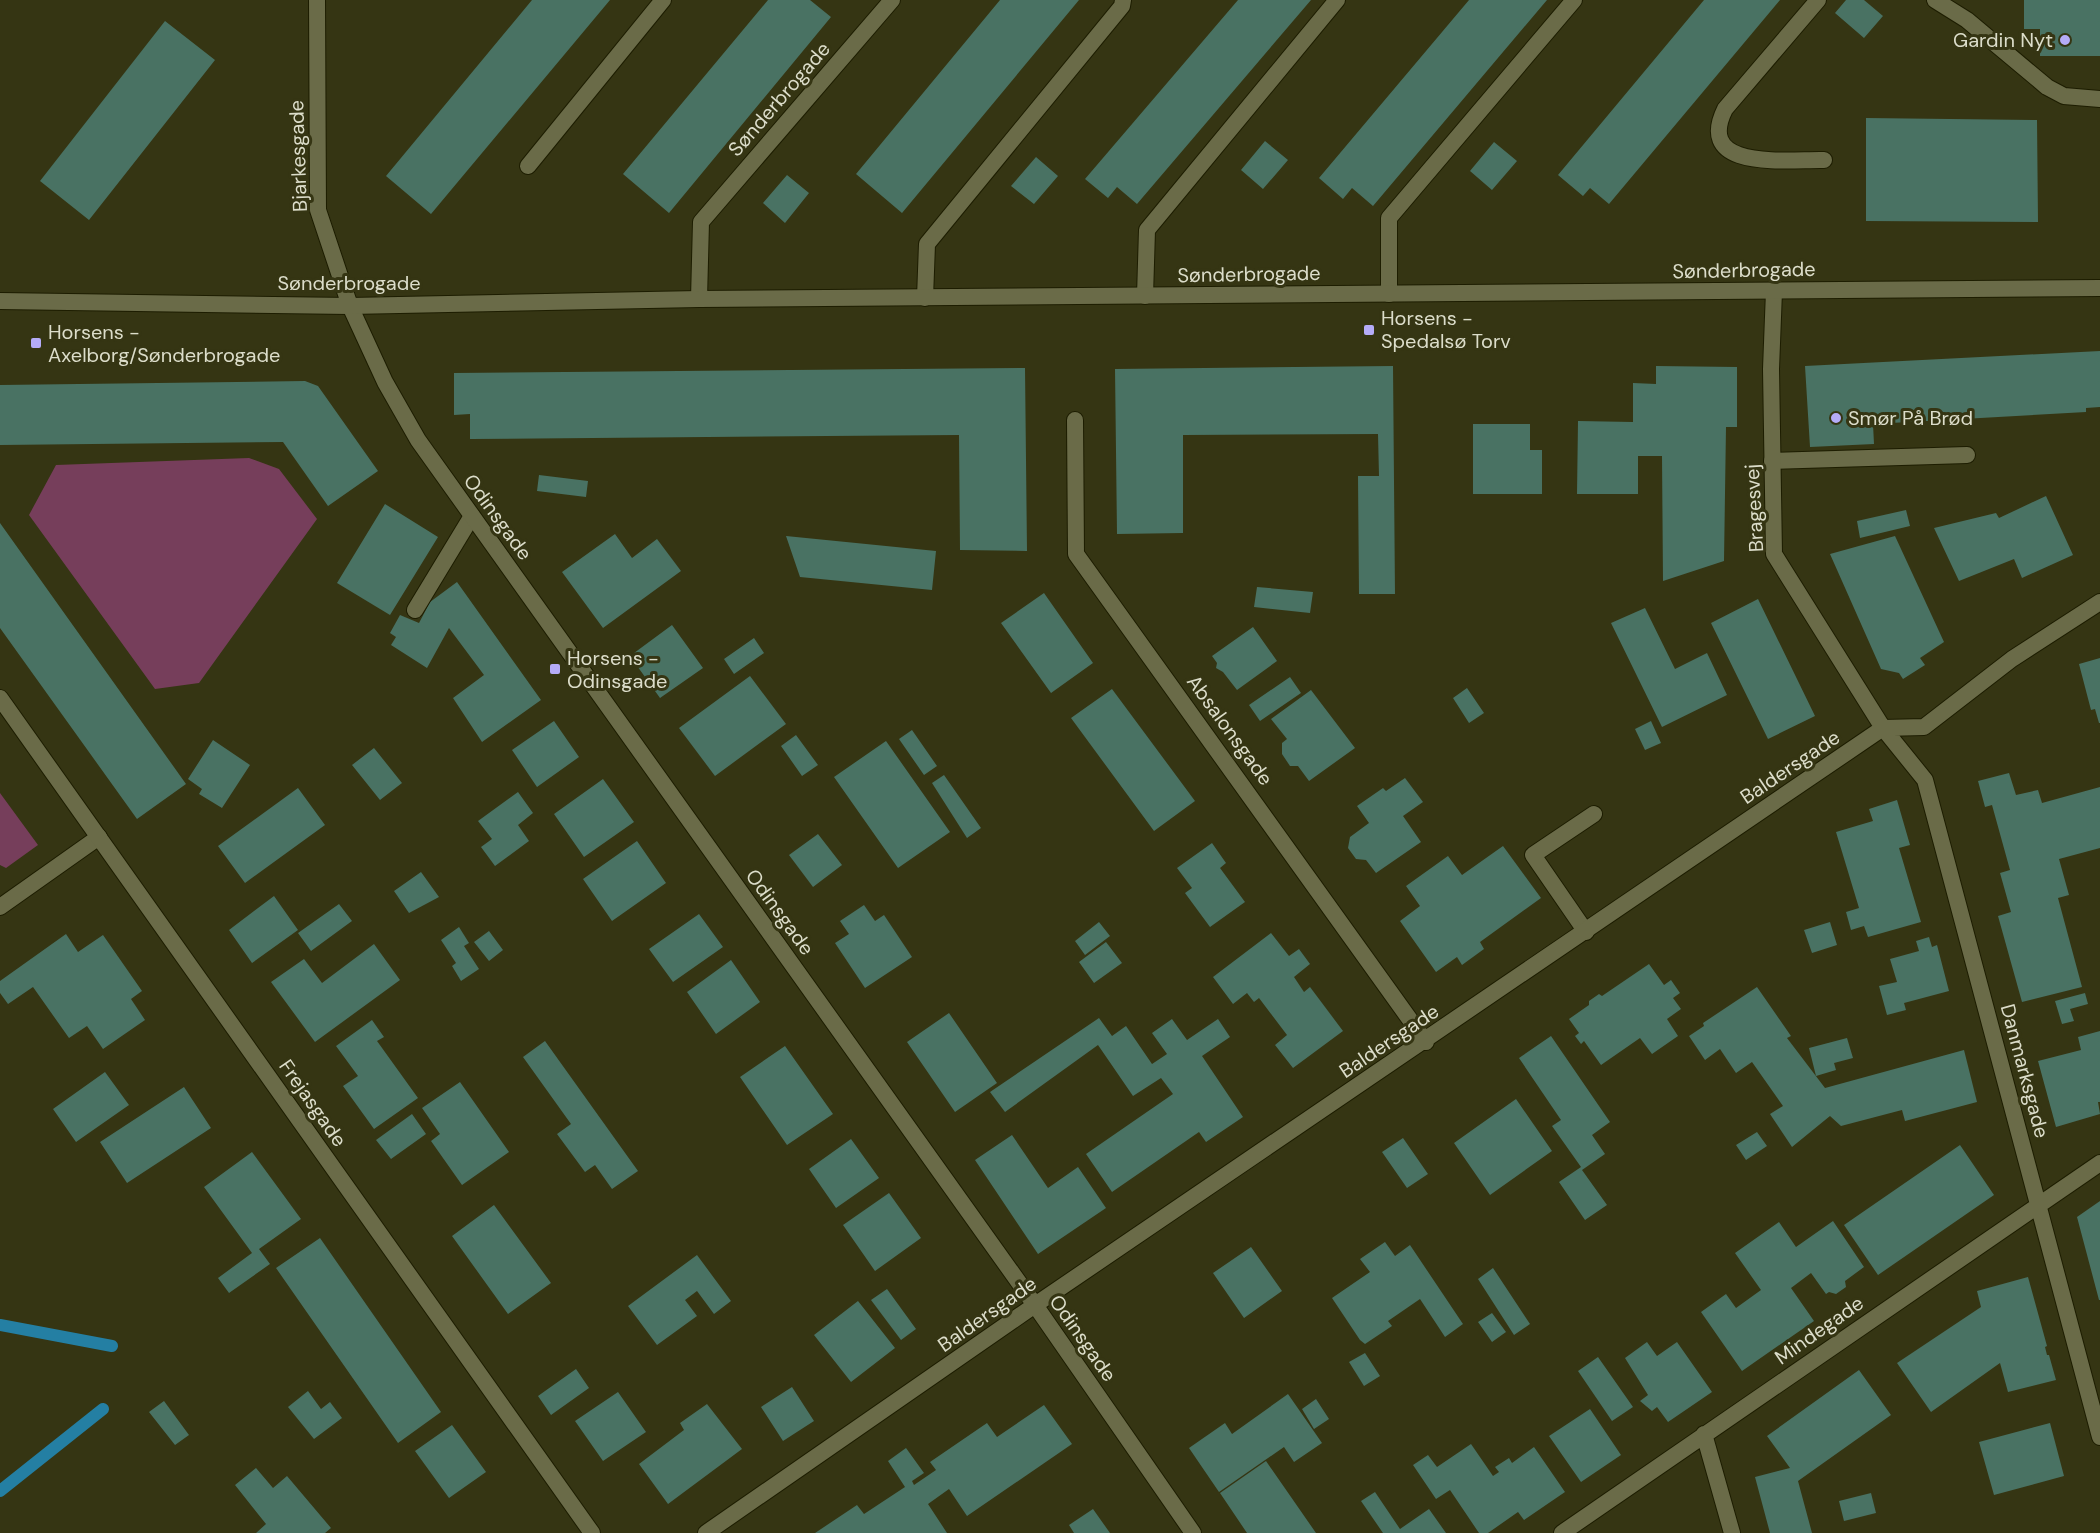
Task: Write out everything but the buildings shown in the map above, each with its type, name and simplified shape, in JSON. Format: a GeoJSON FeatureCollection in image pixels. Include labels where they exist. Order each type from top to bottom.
{"type":"FeatureCollection","features":[{"type":"Feature","properties":{"kind":"street","name":"Bjarkesgade"},"geometry":{"type":"LineString","coordinates":[[317,0],[318,210],[350,306]]}},
{"type":"Feature","properties":{"kind":"street"},"geometry":{"type":"LineString","coordinates":[[528,166],[663,0]]}},
{"type":"Feature","properties":{"kind":"street","name":"Sønderbrogade"},"geometry":{"type":"LineString","coordinates":[[699,300],[700,222],[892,0]]}},
{"type":"Feature","properties":{"kind":"street"},"geometry":{"type":"LineString","coordinates":[[926,298],[927,244],[1122,6],[1123,0]]}},
{"type":"Feature","properties":{"kind":"street"},"geometry":{"type":"LineString","coordinates":[[1145,296],[1147,230],[1337,0]]}},
{"type":"Feature","properties":{"kind":"street"},"geometry":{"type":"LineString","coordinates":[[1389,294],[1389,218],[1574,0]]}},
{"type":"Feature","properties":{"kind":"street"},"geometry":{"type":"LineString","coordinates":[[1818,0],[1725,109],[1719,123],[1719,130],[1726,150],[1739,157],[1824,160]]}},
{"type":"Feature","properties":{"kind":"street"},"geometry":{"type":"LineString","coordinates":[[1935,0],[1967,20],[2047,87],[2064,96],[2100,99]]}},
{"type":"Feature","properties":{"kind":"street","name":"Sønderbrogade"},"geometry":{"type":"LineString","coordinates":[[0,301],[350,306],[699,300],[2100,288]]}},
{"type":"Feature","properties":{"kind":"street","name":"Bragesvej"},"geometry":{"type":"LineString","coordinates":[[1774,291],[1772,460],[1774,554],[1883,728]]}},
{"type":"Feature","properties":{"kind":"street","name":"Odinsgade"},"geometry":{"type":"LineString","coordinates":[[350,306],[385,382],[418,440],[1035,1305],[1193,1533]]}},
{"type":"Feature","properties":{"kind":"street","name":"Absalonsgade"},"geometry":{"type":"LineString","coordinates":[[1075,420],[1076,554],[1426,1042]]}},
{"type":"Feature","properties":{"kind":"street"},"geometry":{"type":"LineString","coordinates":[[1772,460],[1967,455]]}},
{"type":"Feature","properties":{"kind":"street"},"geometry":{"type":"LineString","coordinates":[[415,610],[472,516]]}},
{"type":"Feature","properties":{"kind":"street"},"geometry":{"type":"LineString","coordinates":[[1883,728],[1924,727],[2012,659],[2100,602]]}},
{"type":"Feature","properties":{"kind":"street","name":"Frejasgade"},"geometry":{"type":"LineString","coordinates":[[0,698],[592,1533]]}},
{"type":"Feature","properties":{"kind":"street","name":"Baldersgade"},"geometry":{"type":"LineString","coordinates":[[706,1533],[1035,1305],[1426,1042],[1883,728]]}},
{"type":"Feature","properties":{"kind":"street","name":"Danmarksgade"},"geometry":{"type":"LineString","coordinates":[[1883,728],[1925,780],[2100,1437]]}},
{"type":"Feature","properties":{"kind":"street"},"geometry":{"type":"LineString","coordinates":[[1586,932],[1533,855],[1594,814]]}},
{"type":"Feature","properties":{"kind":"street"},"geometry":{"type":"LineString","coordinates":[[0,906],[99,837]]}},
{"type":"Feature","properties":{"kind":"street","name":"Mindegade"},"geometry":{"type":"LineString","coordinates":[[1563,1533],[2100,1163]]}},
{"type":"Feature","properties":{"kind":"street"},"geometry":{"type":"LineString","coordinates":[[1704,1434],[1732,1533]]}},
{"type":"Feature","properties":{"kind":"shaded area"},"geometry":{"type":"Polygon","coordinates":[[[249,458],[279,469],[317,519],[199,683],[155,689],[29,515],[56,465],[249,458]]]}},
{"type":"Feature","properties":{"kind":"shaded area"},"geometry":{"type":"Polygon","coordinates":[[[0,793],[38,845],[6,868],[0,865],[0,793]]]}},
{"type":"Feature","properties":{"kind":"waterway"},"geometry":{"type":"LineString","coordinates":[[0,1325],[112,1346]]}},
{"type":"Feature","properties":{"kind":"waterway"},"geometry":{"type":"LineString","coordinates":[[0,1491],[103,1409]]}},
{"type":"Feature","properties":{"kind":"place","name":"Gardin Nyt"},"geometry":{"type":"Point","coordinates":[2065,40]}},
{"type":"Feature","properties":{"kind":"place","name":"Horsens - Spedalsø Torv"},"geometry":{"type":"Point","coordinates":[1369,330]}},
{"type":"Feature","properties":{"kind":"place","name":"Horsens - Axelborg/Sønderbrogade"},"geometry":{"type":"Point","coordinates":[36,343]}},
{"type":"Feature","properties":{"kind":"place","name":"Smør På Brød"},"geometry":{"type":"Point","coordinates":[1836,418]}},
{"type":"Feature","properties":{"kind":"place","name":"Horsens - Odinsgade"},"geometry":{"type":"Point","coordinates":[555,669]}}]}
